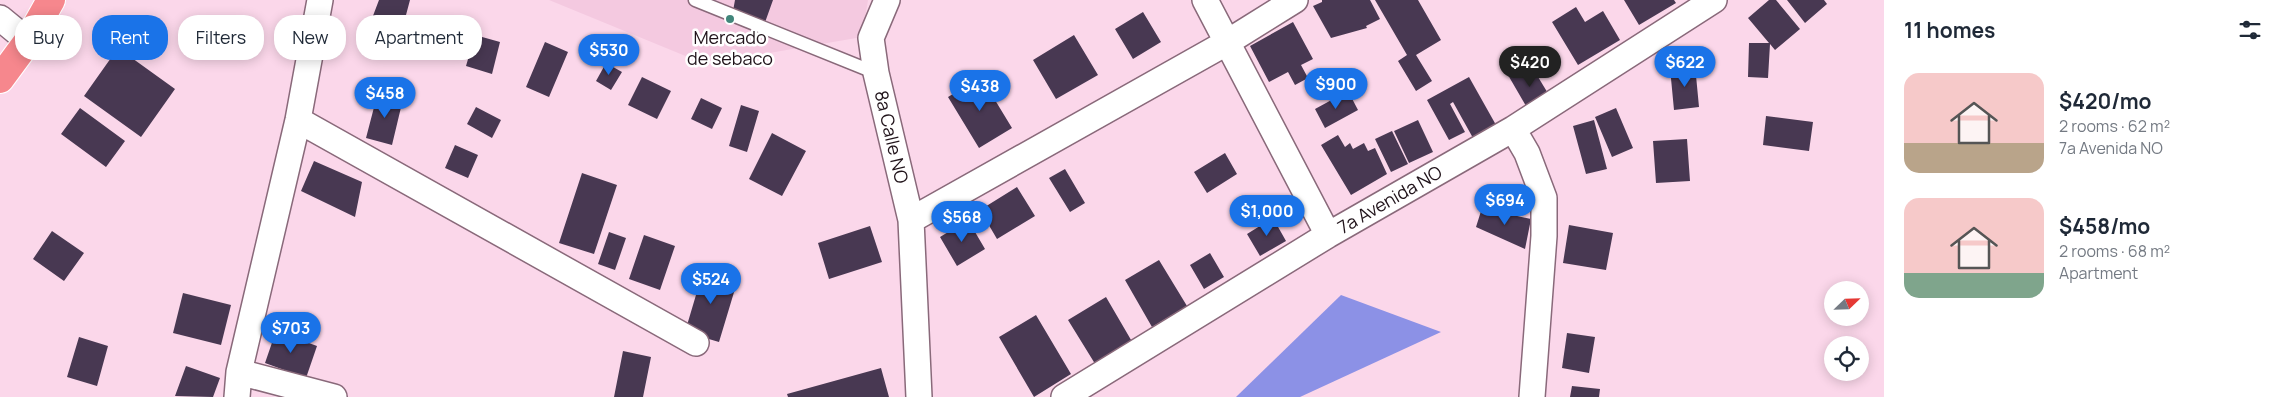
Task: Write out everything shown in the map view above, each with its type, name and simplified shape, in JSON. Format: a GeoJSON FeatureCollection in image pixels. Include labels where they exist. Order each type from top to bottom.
{"type":"FeatureCollection","features":[{"type":"Feature","properties":{"kind":"highway"},"geometry":{"type":"LineString","coordinates":[[43,15],[51,0]]}},
{"type":"Feature","properties":{"kind":"highway"},"geometry":{"type":"LineString","coordinates":[[0,79],[15,59]]}},
{"type":"Feature","properties":{"kind":"street"},"geometry":{"type":"LineString","coordinates":[[238,397],[239,372],[298,120],[320,0]]}},
{"type":"Feature","properties":{"kind":"street","name":"8a Calle NO"},"geometry":{"type":"LineString","coordinates":[[887,0],[871,38],[876,73],[910,220],[919,397]]}},
{"type":"Feature","properties":{"kind":"street"},"geometry":{"type":"LineString","coordinates":[[1204,0],[1328,235]]}},
{"type":"Feature","properties":{"kind":"street"},"geometry":{"type":"LineString","coordinates":[[910,220],[1226,43],[1294,0]]}},
{"type":"Feature","properties":{"kind":"street","name":"7a Avenida NO"},"geometry":{"type":"LineString","coordinates":[[1064,397],[1328,235],[1513,129],[1714,0]]}},
{"type":"Feature","properties":{"kind":"street"},"geometry":{"type":"LineString","coordinates":[[0,18],[15,30]]}},
{"type":"Feature","properties":{"kind":"street"},"geometry":{"type":"LineString","coordinates":[[298,120],[696,343]]}},
{"type":"Feature","properties":{"kind":"street"},"geometry":{"type":"LineString","coordinates":[[1513,129],[1527,153],[1544,198],[1544,236],[1532,397]]}},
{"type":"Feature","properties":{"kind":"street"},"geometry":{"type":"LineString","coordinates":[[239,372],[334,397]]}},
{"type":"Feature","properties":{"kind":"lane"},"geometry":{"type":"LineString","coordinates":[[695,0],[876,73]]}},
{"type":"Feature","properties":{"kind":"shaded area","name":"Mercado de sebaco"},"geometry":{"type":"Polygon","coordinates":[[[549,0],[868,0],[862,37],[705,64],[549,0]]]}},
{"type":"Feature","properties":{"kind":"water"},"geometry":{"type":"Polygon","coordinates":[[[1341,295],[1441,332],[1300,397],[1236,397],[1341,295]]]}},
{"type":"Feature","properties":{"kind":"building"},"geometry":{"type":"Polygon","coordinates":[[[379,0],[410,0],[406,15],[373,15],[379,0]]]}},
{"type":"Feature","properties":{"kind":"building"},"geometry":{"type":"Polygon","coordinates":[[[735,0],[773,0],[763,28],[733,11],[735,0]]]}},
{"type":"Feature","properties":{"kind":"building"},"geometry":{"type":"Polygon","coordinates":[[[1322,0],[1370,0],[1380,19],[1366,26],[1367,28],[1331,38],[1313,6],[1322,2],[1322,0]]]}},
{"type":"Feature","properties":{"kind":"building"},"geometry":{"type":"Polygon","coordinates":[[[1375,0],[1418,0],[1441,40],[1416,55],[1432,81],[1416,91],[1398,61],[1407,55],[1375,0]]]}},
{"type":"Feature","properties":{"kind":"building"},"geometry":{"type":"Polygon","coordinates":[[[1624,0],[1674,0],[1676,3],[1639,25],[1624,0]]]}},
{"type":"Feature","properties":{"kind":"building"},"geometry":{"type":"Polygon","coordinates":[[[1769,0],[1776,0],[1800,29],[1775,50],[1770,44],[1768,78],[1748,77],[1749,43],[1769,43],[1748,18],[1769,0]]]}},
{"type":"Feature","properties":{"kind":"building"},"geometry":{"type":"Polygon","coordinates":[[[1787,0],[1824,0],[1827,4],[1805,23],[1787,0]]]}},
{"type":"Feature","properties":{"kind":"building"},"geometry":{"type":"Polygon","coordinates":[[[1576,7],[1585,22],[1603,11],[1620,40],[1578,65],[1552,22],[1576,7]]]}},
{"type":"Feature","properties":{"kind":"building"},"geometry":{"type":"Polygon","coordinates":[[[1143,12],[1161,42],[1133,59],[1115,29],[1143,12]]]}},
{"type":"Feature","properties":{"kind":"building"},"geometry":{"type":"Polygon","coordinates":[[[1293,22],[1313,59],[1301,65],[1308,78],[1295,85],[1288,72],[1269,82],[1250,46],[1293,22]]]}},
{"type":"Feature","properties":{"kind":"building"},"geometry":{"type":"Polygon","coordinates":[[[1074,35],[1098,75],[1056,99],[1033,60],[1074,35]]]}},
{"type":"Feature","properties":{"kind":"building"},"geometry":{"type":"Polygon","coordinates":[[[482,37],[500,42],[492,74],[466,66],[468,60],[482,60],[482,37]]]}},
{"type":"Feature","properties":{"kind":"building"},"geometry":{"type":"Polygon","coordinates":[[[545,42],[568,52],[549,97],[526,87],[545,42]]]}},
{"type":"Feature","properties":{"kind":"building"},"geometry":{"type":"Polygon","coordinates":[[[110,60],[135,60],[175,89],[141,137],[84,96],[110,60]]]}},
{"type":"Feature","properties":{"kind":"building"},"geometry":{"type":"Polygon","coordinates":[[[1529,62],[1552,100],[1530,113],[1508,75],[1529,62]]]}},
{"type":"Feature","properties":{"kind":"building"},"geometry":{"type":"Polygon","coordinates":[[[606,63],[622,72],[611,90],[596,81],[606,63]]]}},
{"type":"Feature","properties":{"kind":"building"},"geometry":{"type":"Polygon","coordinates":[[[1695,65],[1699,107],[1674,110],[1670,68],[1695,65]]]}},
{"type":"Feature","properties":{"kind":"building"},"geometry":{"type":"Polygon","coordinates":[[[642,77],[671,91],[657,119],[628,105],[642,77]]]}},
{"type":"Feature","properties":{"kind":"building"},"geometry":{"type":"Polygon","coordinates":[[[981,77],[1012,128],[979,148],[948,97],[981,77]]]}},
{"type":"Feature","properties":{"kind":"building"},"geometry":{"type":"Polygon","coordinates":[[[1469,77],[1496,125],[1473,138],[1453,102],[1450,104],[1465,132],[1449,140],[1427,100],[1469,77]]]}},
{"type":"Feature","properties":{"kind":"building"},"geometry":{"type":"Polygon","coordinates":[[[1348,91],[1358,110],[1325,128],[1315,109],[1348,91]]]}},
{"type":"Feature","properties":{"kind":"building"},"geometry":{"type":"Polygon","coordinates":[[[378,92],[403,99],[392,145],[366,138],[378,92]]]}},
{"type":"Feature","properties":{"kind":"building"},"geometry":{"type":"Polygon","coordinates":[[[701,98],[722,108],[712,129],[691,119],[701,98]]]}},
{"type":"Feature","properties":{"kind":"building"},"geometry":{"type":"Polygon","coordinates":[[[741,105],[759,111],[747,152],[729,146],[741,105]]]}},
{"type":"Feature","properties":{"kind":"building"},"geometry":{"type":"Polygon","coordinates":[[[476,107],[501,120],[492,138],[467,124],[476,107]]]}},
{"type":"Feature","properties":{"kind":"building"},"geometry":{"type":"Polygon","coordinates":[[[80,108],[125,141],[106,167],[61,134],[80,108]]]}},
{"type":"Feature","properties":{"kind":"building"},"geometry":{"type":"Polygon","coordinates":[[[1616,108],[1633,148],[1612,157],[1595,117],[1616,108]]]}},
{"type":"Feature","properties":{"kind":"building"},"geometry":{"type":"Polygon","coordinates":[[[1766,116],[1813,122],[1809,151],[1763,145],[1766,116]]]}},
{"type":"Feature","properties":{"kind":"building"},"geometry":{"type":"Polygon","coordinates":[[[1418,120],[1433,152],[1409,163],[1394,131],[1418,120]]]}},
{"type":"Feature","properties":{"kind":"building"},"geometry":{"type":"Polygon","coordinates":[[[1594,120],[1607,169],[1586,174],[1573,126],[1594,120]]]}},
{"type":"Feature","properties":{"kind":"building"},"geometry":{"type":"Polygon","coordinates":[[[1392,131],[1408,164],[1391,172],[1375,139],[1392,131]]]}},
{"type":"Feature","properties":{"kind":"building"},"geometry":{"type":"Polygon","coordinates":[[[772,133],[806,151],[782,196],[749,179],[772,133]]]}},
{"type":"Feature","properties":{"kind":"building"},"geometry":{"type":"Polygon","coordinates":[[[1338,135],[1345,147],[1350,143],[1353,149],[1364,143],[1368,151],[1375,148],[1387,174],[1351,195],[1321,145],[1338,135]]]}},
{"type":"Feature","properties":{"kind":"building"},"geometry":{"type":"Polygon","coordinates":[[[1687,139],[1690,181],[1656,183],[1653,141],[1687,139]]]}},
{"type":"Feature","properties":{"kind":"building"},"geometry":{"type":"Polygon","coordinates":[[[455,145],[478,155],[468,178],[445,168],[455,145]]]}},
{"type":"Feature","properties":{"kind":"building"},"geometry":{"type":"Polygon","coordinates":[[[1225,153],[1237,174],[1207,193],[1194,172],[1225,153]]]}},
{"type":"Feature","properties":{"kind":"building"},"geometry":{"type":"Polygon","coordinates":[[[314,161],[362,182],[355,217],[301,191],[314,161]]]}},
{"type":"Feature","properties":{"kind":"building"},"geometry":{"type":"Polygon","coordinates":[[[1065,169],[1085,203],[1070,212],[1049,178],[1065,169]]]}},
{"type":"Feature","properties":{"kind":"building"},"geometry":{"type":"Polygon","coordinates":[[[582,173],[617,185],[594,254],[559,243],[582,173]]]}},
{"type":"Feature","properties":{"kind":"building"},"geometry":{"type":"Polygon","coordinates":[[[1017,187],[1035,216],[997,239],[980,210],[1017,187]]]}},
{"type":"Feature","properties":{"kind":"building"},"geometry":{"type":"Polygon","coordinates":[[[1482,208],[1531,219],[1525,249],[1476,227],[1482,208]]]}},
{"type":"Feature","properties":{"kind":"building"},"geometry":{"type":"Polygon","coordinates":[[[1273,218],[1286,241],[1260,256],[1247,234],[1273,218]]]}},
{"type":"Feature","properties":{"kind":"building"},"geometry":{"type":"Polygon","coordinates":[[[968,220],[985,249],[957,266],[940,237],[968,220]]]}},
{"type":"Feature","properties":{"kind":"building"},"geometry":{"type":"Polygon","coordinates":[[[1569,225],[1613,233],[1606,270],[1563,263],[1569,225]]]}},
{"type":"Feature","properties":{"kind":"building"},"geometry":{"type":"Polygon","coordinates":[[[870,226],[882,262],[829,279],[818,243],[870,226]]]}},
{"type":"Feature","properties":{"kind":"building"},"geometry":{"type":"Polygon","coordinates":[[[52,231],[84,253],[64,281],[33,259],[52,231]]]}},
{"type":"Feature","properties":{"kind":"building"},"geometry":{"type":"Polygon","coordinates":[[[609,232],[626,238],[615,270],[598,264],[609,232]]]}},
{"type":"Feature","properties":{"kind":"building"},"geometry":{"type":"Polygon","coordinates":[[[644,235],[675,246],[660,290],[629,279],[644,235]]]}},
{"type":"Feature","properties":{"kind":"building"},"geometry":{"type":"Polygon","coordinates":[[[1210,253],[1224,277],[1204,289],[1190,265],[1210,253]]]}},
{"type":"Feature","properties":{"kind":"building"},"geometry":{"type":"Polygon","coordinates":[[[1159,260],[1187,306],[1152,327],[1125,280],[1159,260]]]}},
{"type":"Feature","properties":{"kind":"building"},"geometry":{"type":"Polygon","coordinates":[[[704,268],[738,279],[719,342],[685,332],[704,268]]]}},
{"type":"Feature","properties":{"kind":"building"},"geometry":{"type":"Polygon","coordinates":[[[183,293],[231,305],[221,345],[173,333],[183,293]]]}},
{"type":"Feature","properties":{"kind":"building"},"geometry":{"type":"Polygon","coordinates":[[[1106,297],[1134,345],[1097,367],[1068,320],[1106,297]]]}},
{"type":"Feature","properties":{"kind":"building"},"geometry":{"type":"Polygon","coordinates":[[[1036,315],[1071,374],[1034,397],[999,337],[1036,315]]]}},
{"type":"Feature","properties":{"kind":"building"},"geometry":{"type":"Polygon","coordinates":[[[276,331],[317,346],[306,378],[265,363],[276,331]]]}},
{"type":"Feature","properties":{"kind":"building"},"geometry":{"type":"Polygon","coordinates":[[[1567,333],[1595,337],[1589,373],[1562,368],[1567,333]]]}},
{"type":"Feature","properties":{"kind":"building"},"geometry":{"type":"Polygon","coordinates":[[[79,337],[108,346],[97,386],[67,377],[79,337]]]}},
{"type":"Feature","properties":{"kind":"building"},"geometry":{"type":"Polygon","coordinates":[[[623,351],[651,357],[643,397],[614,397],[623,351]]]}},
{"type":"Feature","properties":{"kind":"building"},"geometry":{"type":"Polygon","coordinates":[[[186,366],[220,378],[213,397],[175,396],[186,366]]]}},
{"type":"Feature","properties":{"kind":"building"},"geometry":{"type":"Polygon","coordinates":[[[881,368],[889,397],[788,397],[787,394],[881,368]]]}},
{"type":"Feature","properties":{"kind":"building"},"geometry":{"type":"Polygon","coordinates":[[[1572,386],[1600,389],[1599,397],[1570,397],[1572,386]]]}},
{"type":"Feature","properties":{"kind":"place","name":"Mercado de sebaco"},"geometry":{"type":"Point","coordinates":[730,19]}}]}
